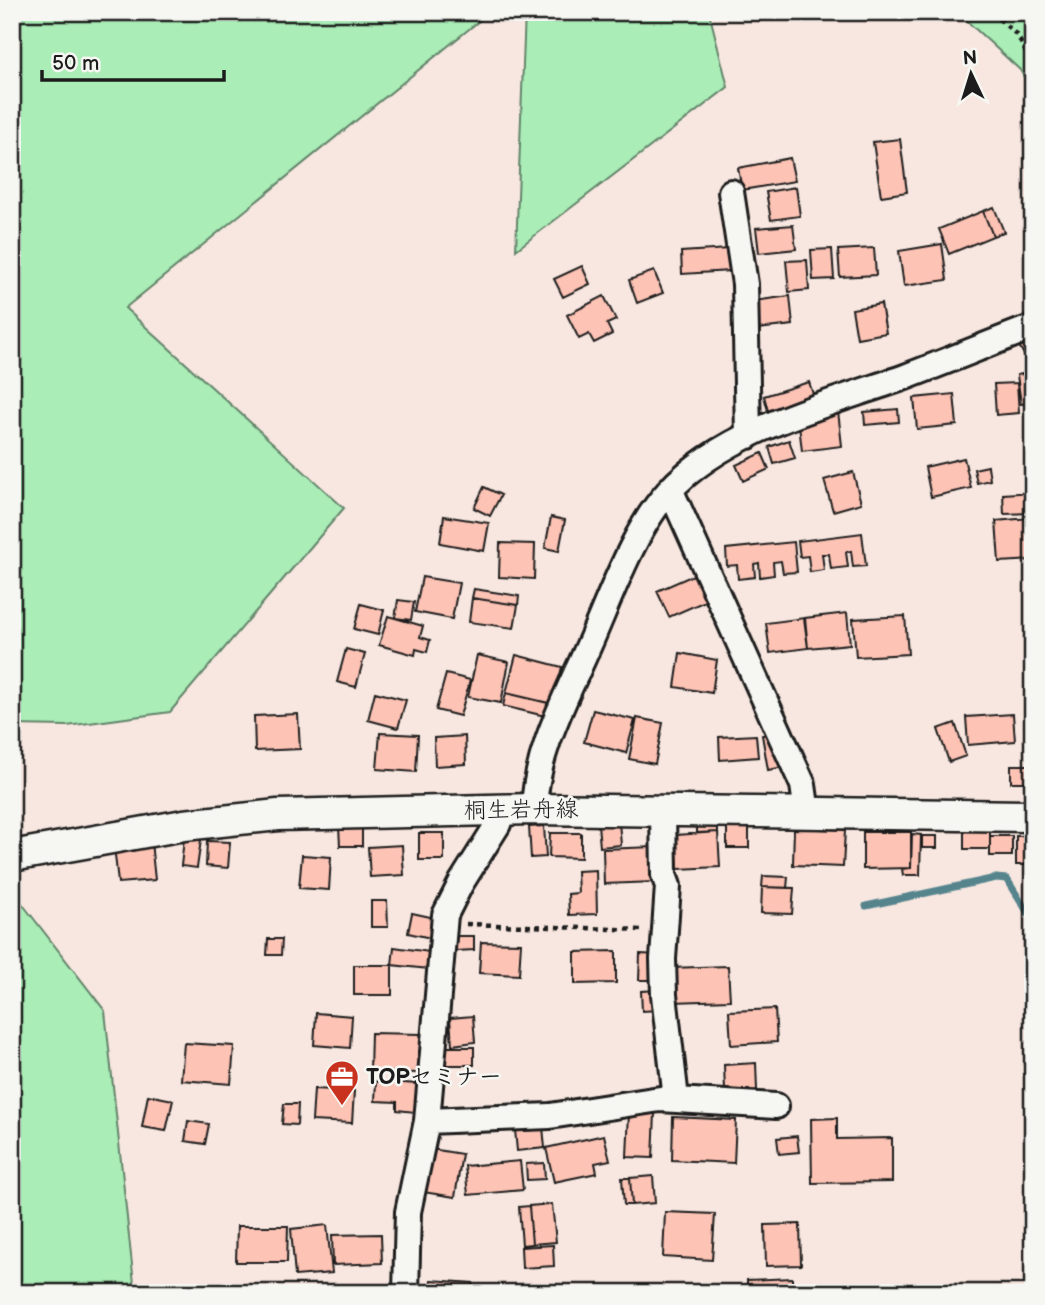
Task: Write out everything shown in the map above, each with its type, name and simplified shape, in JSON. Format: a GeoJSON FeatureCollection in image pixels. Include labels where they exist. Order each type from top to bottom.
{"type":"FeatureCollection","features":[{"type":"Feature","properties":{"kind":"main road","name":"桐生岩舟線"},"geometry":{"type":"LineString","coordinates":[[12,856],[184,825],[278,815],[534,809],[1033,816]]}},
{"type":"Feature","properties":{"kind":"street"},"geometry":{"type":"LineString","coordinates":[[731,192],[745,284],[756,431]]}},
{"type":"Feature","properties":{"kind":"street"},"geometry":{"type":"LineString","coordinates":[[534,809],[534,787],[548,737],[635,543],[653,509],[670,489],[714,454],[756,431],[1033,327]]}},
{"type":"Feature","properties":{"kind":"street"},"geometry":{"type":"LineString","coordinates":[[670,489],[803,785],[807,813]]}},
{"type":"Feature","properties":{"kind":"street"},"geometry":{"type":"LineString","coordinates":[[406,1293],[408,1212],[427,1121],[444,922],[461,883],[498,824],[503,810]]}},
{"type":"Feature","properties":{"kind":"street"},"geometry":{"type":"LineString","coordinates":[[663,810],[664,875],[668,886],[663,960],[664,995],[676,1098]]}},
{"type":"Feature","properties":{"kind":"street"},"geometry":{"type":"LineString","coordinates":[[427,1121],[550,1116],[676,1098],[776,1106]]}},
{"type":"Feature","properties":{"kind":"path"},"geometry":{"type":"LineString","coordinates":[[991,12],[1017,35],[1033,66]]}},
{"type":"Feature","properties":{"kind":"path"},"geometry":{"type":"LineString","coordinates":[[444,922],[667,931]]}},
{"type":"Feature","properties":{"kind":"green space"},"geometry":{"type":"Polygon","coordinates":[[[28,12],[490,12],[125,308],[344,508],[170,712],[67,726],[12,725],[12,22],[28,12]]]}},
{"type":"Feature","properties":{"kind":"green space"},"geometry":{"type":"Polygon","coordinates":[[[525,12],[709,12],[728,87],[516,250],[525,12]]]}},
{"type":"Feature","properties":{"kind":"green space"},"geometry":{"type":"Polygon","coordinates":[[[957,12],[1033,12],[1033,92],[1020,70],[957,12]]]}},
{"type":"Feature","properties":{"kind":"green space"},"geometry":{"type":"Polygon","coordinates":[[[17,897],[105,1011],[135,1293],[12,1293],[12,898],[17,897]]]}},
{"type":"Feature","properties":{"kind":"building"},"geometry":{"type":"Polygon","coordinates":[[[900,139],[907,192],[881,196],[873,142],[900,139]]]}},
{"type":"Feature","properties":{"kind":"building"},"geometry":{"type":"Polygon","coordinates":[[[790,158],[795,181],[742,190],[738,168],[790,158]]]}},
{"type":"Feature","properties":{"kind":"building"},"geometry":{"type":"Polygon","coordinates":[[[796,187],[800,216],[771,220],[766,192],[796,187]]]}},
{"type":"Feature","properties":{"kind":"building"},"geometry":{"type":"Polygon","coordinates":[[[994,207],[1004,232],[993,236],[983,211],[994,207]]]}},
{"type":"Feature","properties":{"kind":"building"},"geometry":{"type":"Polygon","coordinates":[[[983,211],[993,236],[949,254],[939,229],[983,211]]]}},
{"type":"Feature","properties":{"kind":"building"},"geometry":{"type":"Polygon","coordinates":[[[793,225],[796,249],[759,253],[756,228],[793,225]]]}},
{"type":"Feature","properties":{"kind":"building"},"geometry":{"type":"Polygon","coordinates":[[[942,244],[947,280],[904,286],[899,251],[942,244]]]}},
{"type":"Feature","properties":{"kind":"building"},"geometry":{"type":"Polygon","coordinates":[[[874,248],[876,275],[840,277],[838,250],[874,248]]]}},
{"type":"Feature","properties":{"kind":"building"},"geometry":{"type":"Polygon","coordinates":[[[729,249],[730,271],[682,274],[681,252],[729,249]]]}},
{"type":"Feature","properties":{"kind":"building"},"geometry":{"type":"Polygon","coordinates":[[[832,249],[834,279],[813,280],[811,250],[832,249]]]}},
{"type":"Feature","properties":{"kind":"building"},"geometry":{"type":"Polygon","coordinates":[[[807,260],[809,290],[789,292],[786,261],[807,260]]]}},
{"type":"Feature","properties":{"kind":"building"},"geometry":{"type":"Polygon","coordinates":[[[582,266],[590,284],[563,297],[554,279],[582,266]]]}},
{"type":"Feature","properties":{"kind":"building"},"geometry":{"type":"Polygon","coordinates":[[[654,271],[663,293],[637,303],[629,280],[654,271]]]}},
{"type":"Feature","properties":{"kind":"building"},"geometry":{"type":"Polygon","coordinates":[[[604,296],[616,320],[607,324],[612,334],[594,343],[589,334],[579,339],[567,315],[604,296]]]}},
{"type":"Feature","properties":{"kind":"building"},"geometry":{"type":"Polygon","coordinates":[[[790,296],[793,325],[758,329],[754,301],[790,296]]]}},
{"type":"Feature","properties":{"kind":"building"},"geometry":{"type":"Polygon","coordinates":[[[881,304],[886,333],[857,338],[852,309],[881,304]]]}},
{"type":"Feature","properties":{"kind":"building"},"geometry":{"type":"Polygon","coordinates":[[[1028,338],[1033,346],[1033,357],[1027,360],[1018,344],[1028,338]]]}},
{"type":"Feature","properties":{"kind":"building"},"geometry":{"type":"Polygon","coordinates":[[[1033,372],[1033,403],[1021,404],[1017,375],[1033,372]]]}},
{"type":"Feature","properties":{"kind":"building"},"geometry":{"type":"Polygon","coordinates":[[[809,382],[814,397],[768,411],[764,396],[809,382]]]}},
{"type":"Feature","properties":{"kind":"building"},"geometry":{"type":"Polygon","coordinates":[[[1017,383],[1019,413],[996,415],[994,384],[1017,383]]]}},
{"type":"Feature","properties":{"kind":"building"},"geometry":{"type":"Polygon","coordinates":[[[954,394],[957,425],[917,429],[914,398],[954,394]]]}},
{"type":"Feature","properties":{"kind":"building"},"geometry":{"type":"Polygon","coordinates":[[[898,409],[899,422],[865,425],[864,412],[898,409]]]}},
{"type":"Feature","properties":{"kind":"building"},"geometry":{"type":"Polygon","coordinates":[[[838,411],[842,446],[802,451],[798,416],[838,411]]]}},
{"type":"Feature","properties":{"kind":"building"},"geometry":{"type":"Polygon","coordinates":[[[789,440],[795,458],[774,464],[769,447],[789,440]]]}},
{"type":"Feature","properties":{"kind":"building"},"geometry":{"type":"Polygon","coordinates":[[[762,453],[769,469],[743,481],[736,465],[762,453]]]}},
{"type":"Feature","properties":{"kind":"building"},"geometry":{"type":"Polygon","coordinates":[[[964,458],[971,488],[931,497],[925,467],[964,458]]]}},
{"type":"Feature","properties":{"kind":"building"},"geometry":{"type":"Polygon","coordinates":[[[988,466],[990,480],[977,483],[974,469],[988,466]]]}},
{"type":"Feature","properties":{"kind":"building"},"geometry":{"type":"Polygon","coordinates":[[[853,472],[861,503],[833,511],[824,480],[853,472]]]}},
{"type":"Feature","properties":{"kind":"building"},"geometry":{"type":"Polygon","coordinates":[[[484,487],[501,495],[490,516],[474,508],[484,487]]]}},
{"type":"Feature","properties":{"kind":"building"},"geometry":{"type":"Polygon","coordinates":[[[1033,492],[1033,513],[1004,514],[1003,494],[1033,492]]]}},
{"type":"Feature","properties":{"kind":"building"},"geometry":{"type":"Polygon","coordinates":[[[444,516],[489,523],[484,551],[440,543],[444,516]]]}},
{"type":"Feature","properties":{"kind":"building"},"geometry":{"type":"Polygon","coordinates":[[[551,517],[565,520],[559,551],[545,548],[551,517]]]}},
{"type":"Feature","properties":{"kind":"building"},"geometry":{"type":"Polygon","coordinates":[[[1030,518],[1033,560],[999,562],[996,521],[1030,518]]]}},
{"type":"Feature","properties":{"kind":"building"},"geometry":{"type":"Polygon","coordinates":[[[862,533],[866,566],[853,567],[851,551],[846,552],[848,567],[831,569],[829,554],[822,554],[824,570],[810,572],[808,556],[800,557],[798,541],[862,533]]]}},
{"type":"Feature","properties":{"kind":"building"},"geometry":{"type":"Polygon","coordinates":[[[794,542],[797,572],[783,573],[781,561],[773,562],[774,575],[760,577],[759,563],[754,564],[755,577],[738,579],[737,565],[727,566],[726,549],[794,542]]]}},
{"type":"Feature","properties":{"kind":"building"},"geometry":{"type":"Polygon","coordinates":[[[500,543],[535,544],[534,579],[499,577],[500,543]]]}},
{"type":"Feature","properties":{"kind":"building"},"geometry":{"type":"Polygon","coordinates":[[[698,573],[710,599],[669,617],[657,591],[698,573]]]}},
{"type":"Feature","properties":{"kind":"building"},"geometry":{"type":"Polygon","coordinates":[[[422,577],[459,583],[452,619],[415,612],[422,577]]]}},
{"type":"Feature","properties":{"kind":"building"},"geometry":{"type":"Polygon","coordinates":[[[474,589],[519,596],[518,605],[472,598],[474,589]]]}},
{"type":"Feature","properties":{"kind":"building"},"geometry":{"type":"Polygon","coordinates":[[[472,598],[518,605],[514,628],[469,622],[472,598]]]}},
{"type":"Feature","properties":{"kind":"building"},"geometry":{"type":"Polygon","coordinates":[[[398,600],[414,602],[411,620],[395,618],[398,600]]]}},
{"type":"Feature","properties":{"kind":"building"},"geometry":{"type":"Polygon","coordinates":[[[361,604],[384,610],[378,635],[354,629],[361,604]]]}},
{"type":"Feature","properties":{"kind":"building"},"geometry":{"type":"Polygon","coordinates":[[[847,613],[850,644],[808,648],[805,618],[847,613]]]}},
{"type":"Feature","properties":{"kind":"building"},"geometry":{"type":"Polygon","coordinates":[[[388,616],[423,626],[420,637],[430,640],[427,652],[416,649],[415,655],[379,645],[388,616]]]}},
{"type":"Feature","properties":{"kind":"building"},"geometry":{"type":"Polygon","coordinates":[[[905,616],[908,654],[856,657],[853,619],[905,616]]]}},
{"type":"Feature","properties":{"kind":"building"},"geometry":{"type":"Polygon","coordinates":[[[804,618],[808,648],[770,653],[766,623],[804,618]]]}},
{"type":"Feature","properties":{"kind":"building"},"geometry":{"type":"Polygon","coordinates":[[[346,649],[365,654],[356,687],[337,682],[346,649]]]}},
{"type":"Feature","properties":{"kind":"building"},"geometry":{"type":"Polygon","coordinates":[[[680,653],[717,660],[712,693],[675,687],[680,653]]]}},
{"type":"Feature","properties":{"kind":"building"},"geometry":{"type":"Polygon","coordinates":[[[477,655],[509,662],[501,703],[468,697],[477,655]]]}},
{"type":"Feature","properties":{"kind":"building"},"geometry":{"type":"Polygon","coordinates":[[[516,655],[562,667],[553,704],[506,693],[516,655]]]}},
{"type":"Feature","properties":{"kind":"building"},"geometry":{"type":"Polygon","coordinates":[[[446,674],[470,680],[460,716],[436,710],[446,674]]]}},
{"type":"Feature","properties":{"kind":"building"},"geometry":{"type":"Polygon","coordinates":[[[375,692],[406,700],[398,728],[368,720],[375,692]]]}},
{"type":"Feature","properties":{"kind":"building"},"geometry":{"type":"Polygon","coordinates":[[[506,693],[548,703],[545,716],[503,706],[506,693]]]}},
{"type":"Feature","properties":{"kind":"building"},"geometry":{"type":"Polygon","coordinates":[[[593,710],[635,720],[626,753],[584,742],[593,710]]]}},
{"type":"Feature","properties":{"kind":"building"},"geometry":{"type":"Polygon","coordinates":[[[298,714],[300,749],[255,751],[254,716],[298,714]]]}},
{"type":"Feature","properties":{"kind":"building"},"geometry":{"type":"Polygon","coordinates":[[[1013,714],[1015,741],[968,745],[966,717],[1013,714]]]}},
{"type":"Feature","properties":{"kind":"building"},"geometry":{"type":"Polygon","coordinates":[[[637,718],[663,723],[655,764],[629,759],[637,718]]]}},
{"type":"Feature","properties":{"kind":"building"},"geometry":{"type":"Polygon","coordinates":[[[955,723],[966,756],[949,762],[938,729],[955,723]]]}},
{"type":"Feature","properties":{"kind":"building"},"geometry":{"type":"Polygon","coordinates":[[[380,733],[418,735],[416,772],[377,769],[380,733]]]}},
{"type":"Feature","properties":{"kind":"building"},"geometry":{"type":"Polygon","coordinates":[[[777,733],[789,766],[768,770],[762,735],[777,733]]]}},
{"type":"Feature","properties":{"kind":"building"},"geometry":{"type":"Polygon","coordinates":[[[756,735],[758,757],[720,760],[719,737],[756,735]]]}},
{"type":"Feature","properties":{"kind":"building"},"geometry":{"type":"Polygon","coordinates":[[[465,736],[466,764],[435,766],[434,738],[465,736]]]}},
{"type":"Feature","properties":{"kind":"building"},"geometry":{"type":"Polygon","coordinates":[[[1011,765],[1033,765],[1033,782],[1011,782],[1011,765]]]}},
{"type":"Feature","properties":{"kind":"building"},"geometry":{"type":"Polygon","coordinates":[[[619,822],[621,845],[600,847],[598,824],[619,822]]]}},
{"type":"Feature","properties":{"kind":"building"},"geometry":{"type":"Polygon","coordinates":[[[362,825],[362,846],[340,846],[339,826],[362,825]]]}},
{"type":"Feature","properties":{"kind":"building"},"geometry":{"type":"Polygon","coordinates":[[[718,825],[718,832],[697,833],[697,826],[718,825]]]}},
{"type":"Feature","properties":{"kind":"building"},"geometry":{"type":"Polygon","coordinates":[[[544,826],[546,857],[531,858],[529,827],[544,826]]]}},
{"type":"Feature","properties":{"kind":"building"},"geometry":{"type":"Polygon","coordinates":[[[727,828],[749,828],[749,848],[727,848],[727,828]]]}},
{"type":"Feature","properties":{"kind":"building"},"geometry":{"type":"Polygon","coordinates":[[[794,828],[845,830],[843,867],[793,865],[794,828]]]}},
{"type":"Feature","properties":{"kind":"building"},"geometry":{"type":"Polygon","coordinates":[[[964,829],[990,829],[990,849],[964,849],[964,829]]]}},
{"type":"Feature","properties":{"kind":"building"},"geometry":{"type":"Polygon","coordinates":[[[718,832],[720,867],[678,869],[676,835],[718,832]]]}},
{"type":"Feature","properties":{"kind":"building"},"geometry":{"type":"Polygon","coordinates":[[[863,832],[911,832],[911,868],[863,869],[863,832]]]}},
{"type":"Feature","properties":{"kind":"building"},"geometry":{"type":"Polygon","coordinates":[[[419,833],[444,833],[444,860],[419,860],[419,833]]]}},
{"type":"Feature","properties":{"kind":"building"},"geometry":{"type":"Polygon","coordinates":[[[550,833],[581,833],[581,858],[549,857],[550,833]]]}},
{"type":"Feature","properties":{"kind":"building"},"geometry":{"type":"Polygon","coordinates":[[[912,834],[921,835],[920,875],[903,875],[902,869],[911,868],[912,834]]]}},
{"type":"Feature","properties":{"kind":"building"},"geometry":{"type":"Polygon","coordinates":[[[922,836],[937,836],[937,848],[922,848],[922,836]]]}},
{"type":"Feature","properties":{"kind":"building"},"geometry":{"type":"Polygon","coordinates":[[[990,836],[1012,836],[1012,856],[990,856],[990,836]]]}},
{"type":"Feature","properties":{"kind":"building"},"geometry":{"type":"Polygon","coordinates":[[[1016,836],[1033,836],[1033,865],[1016,865],[1016,836]]]}},
{"type":"Feature","properties":{"kind":"building"},"geometry":{"type":"Polygon","coordinates":[[[184,839],[201,840],[197,868],[181,866],[184,839]]]}},
{"type":"Feature","properties":{"kind":"building"},"geometry":{"type":"Polygon","coordinates":[[[207,841],[230,842],[228,868],[206,866],[207,841]]]}},
{"type":"Feature","properties":{"kind":"building"},"geometry":{"type":"Polygon","coordinates":[[[151,842],[155,880],[118,883],[114,845],[151,842]]]}},
{"type":"Feature","properties":{"kind":"building"},"geometry":{"type":"Polygon","coordinates":[[[402,845],[404,875],[370,877],[368,847],[402,845]]]}},
{"type":"Feature","properties":{"kind":"building"},"geometry":{"type":"Polygon","coordinates":[[[654,847],[655,882],[604,884],[603,849],[654,847]]]}},
{"type":"Feature","properties":{"kind":"building"},"geometry":{"type":"Polygon","coordinates":[[[302,855],[331,857],[329,890],[299,888],[302,855]]]}},
{"type":"Feature","properties":{"kind":"building"},"geometry":{"type":"Polygon","coordinates":[[[596,870],[597,914],[569,915],[568,894],[578,893],[577,871],[596,870]]]}},
{"type":"Feature","properties":{"kind":"building"},"geometry":{"type":"Polygon","coordinates":[[[763,876],[788,877],[787,888],[762,887],[763,876]]]}},
{"type":"Feature","properties":{"kind":"building"},"geometry":{"type":"Polygon","coordinates":[[[762,887],[794,888],[792,914],[761,913],[762,887]]]}},
{"type":"Feature","properties":{"kind":"building"},"geometry":{"type":"Polygon","coordinates":[[[371,901],[387,901],[388,927],[371,927],[371,901]]]}},
{"type":"Feature","properties":{"kind":"building"},"geometry":{"type":"Polygon","coordinates":[[[412,913],[435,918],[431,938],[408,933],[412,913]]]}},
{"type":"Feature","properties":{"kind":"building"},"geometry":{"type":"Polygon","coordinates":[[[456,936],[474,936],[474,950],[456,951],[456,936]]]}},
{"type":"Feature","properties":{"kind":"building"},"geometry":{"type":"Polygon","coordinates":[[[268,939],[282,939],[281,955],[267,955],[268,939]]]}},
{"type":"Feature","properties":{"kind":"building"},"geometry":{"type":"Polygon","coordinates":[[[481,942],[521,943],[519,975],[479,973],[481,942]]]}},
{"type":"Feature","properties":{"kind":"building"},"geometry":{"type":"Polygon","coordinates":[[[394,947],[430,952],[428,969],[392,965],[394,947]]]}},
{"type":"Feature","properties":{"kind":"building"},"geometry":{"type":"Polygon","coordinates":[[[616,951],[616,983],[575,984],[575,952],[616,951]]]}},
{"type":"Feature","properties":{"kind":"building"},"geometry":{"type":"Polygon","coordinates":[[[640,954],[658,955],[657,980],[639,980],[640,954]]]}},
{"type":"Feature","properties":{"kind":"building"},"geometry":{"type":"Polygon","coordinates":[[[354,965],[392,965],[392,995],[354,995],[354,965]]]}},
{"type":"Feature","properties":{"kind":"building"},"geometry":{"type":"Polygon","coordinates":[[[728,966],[730,1000],[673,1002],[670,968],[728,966]]]}},
{"type":"Feature","properties":{"kind":"building"},"geometry":{"type":"Polygon","coordinates":[[[659,990],[659,1010],[642,1011],[641,991],[659,990]]]}},
{"type":"Feature","properties":{"kind":"building"},"geometry":{"type":"Polygon","coordinates":[[[775,1009],[777,1042],[731,1045],[729,1011],[775,1009]]]}},
{"type":"Feature","properties":{"kind":"building"},"geometry":{"type":"Polygon","coordinates":[[[316,1013],[352,1016],[350,1048],[314,1045],[316,1013]]]}},
{"type":"Feature","properties":{"kind":"building"},"geometry":{"type":"Polygon","coordinates":[[[473,1016],[475,1042],[452,1045],[450,1018],[473,1016]]]}},
{"type":"Feature","properties":{"kind":"building"},"geometry":{"type":"Polygon","coordinates":[[[371,1033],[421,1034],[420,1073],[370,1072],[371,1033]]]}},
{"type":"Feature","properties":{"kind":"building"},"geometry":{"type":"Polygon","coordinates":[[[184,1043],[234,1046],[231,1084],[181,1080],[184,1043]]]}},
{"type":"Feature","properties":{"kind":"building"},"geometry":{"type":"Polygon","coordinates":[[[443,1047],[474,1047],[474,1065],[444,1065],[443,1047]]]}},
{"type":"Feature","properties":{"kind":"building"},"geometry":{"type":"Polygon","coordinates":[[[756,1063],[757,1090],[725,1091],[724,1065],[756,1063]]]}},
{"type":"Feature","properties":{"kind":"building"},"geometry":{"type":"Polygon","coordinates":[[[376,1081],[417,1084],[415,1112],[397,1110],[397,1102],[375,1101],[376,1081]]]}},
{"type":"Feature","properties":{"kind":"building"},"geometry":{"type":"Polygon","coordinates":[[[314,1089],[354,1091],[352,1123],[312,1121],[314,1089]]]}},
{"type":"Feature","properties":{"kind":"building"},"geometry":{"type":"Polygon","coordinates":[[[148,1095],[173,1100],[166,1131],[142,1127],[148,1095]]]}},
{"type":"Feature","properties":{"kind":"building"},"geometry":{"type":"Polygon","coordinates":[[[284,1104],[298,1104],[297,1125],[282,1124],[284,1104]]]}},
{"type":"Feature","properties":{"kind":"building"},"geometry":{"type":"Polygon","coordinates":[[[629,1112],[655,1113],[653,1158],[627,1157],[629,1112]]]}},
{"type":"Feature","properties":{"kind":"building"},"geometry":{"type":"Polygon","coordinates":[[[673,1117],[736,1120],[734,1163],[672,1160],[673,1117]]]}},
{"type":"Feature","properties":{"kind":"building"},"geometry":{"type":"Polygon","coordinates":[[[837,1118],[837,1139],[892,1138],[892,1182],[812,1183],[811,1119],[837,1118]]]}},
{"type":"Feature","properties":{"kind":"building"},"geometry":{"type":"Polygon","coordinates":[[[188,1121],[209,1124],[205,1144],[185,1141],[188,1121]]]}},
{"type":"Feature","properties":{"kind":"building"},"geometry":{"type":"Polygon","coordinates":[[[543,1127],[545,1148],[517,1151],[515,1130],[543,1127]]]}},
{"type":"Feature","properties":{"kind":"building"},"geometry":{"type":"Polygon","coordinates":[[[604,1135],[610,1160],[595,1163],[597,1173],[554,1182],[546,1148],[604,1135]]]}},
{"type":"Feature","properties":{"kind":"building"},"geometry":{"type":"Polygon","coordinates":[[[797,1136],[799,1152],[779,1154],[777,1138],[797,1136]]]}},
{"type":"Feature","properties":{"kind":"building"},"geometry":{"type":"Polygon","coordinates":[[[431,1149],[462,1154],[455,1197],[423,1192],[431,1149]]]}},
{"type":"Feature","properties":{"kind":"building"},"geometry":{"type":"Polygon","coordinates":[[[520,1161],[523,1190],[468,1195],[465,1166],[520,1161]]]}},
{"type":"Feature","properties":{"kind":"building"},"geometry":{"type":"Polygon","coordinates":[[[544,1163],[545,1179],[527,1180],[526,1164],[544,1163]]]}},
{"type":"Feature","properties":{"kind":"building"},"geometry":{"type":"Polygon","coordinates":[[[653,1176],[655,1203],[632,1205],[630,1178],[653,1176]]]}},
{"type":"Feature","properties":{"kind":"building"},"geometry":{"type":"Polygon","coordinates":[[[622,1178],[630,1178],[632,1205],[624,1205],[622,1178]]]}},
{"type":"Feature","properties":{"kind":"building"},"geometry":{"type":"Polygon","coordinates":[[[552,1204],[556,1242],[532,1244],[529,1206],[552,1204]]]}},
{"type":"Feature","properties":{"kind":"building"},"geometry":{"type":"Polygon","coordinates":[[[529,1206],[532,1244],[522,1245],[519,1207],[529,1206]]]}},
{"type":"Feature","properties":{"kind":"building"},"geometry":{"type":"Polygon","coordinates":[[[665,1212],[715,1214],[712,1260],[663,1257],[665,1212]]]}},
{"type":"Feature","properties":{"kind":"building"},"geometry":{"type":"Polygon","coordinates":[[[800,1224],[801,1265],[766,1266],[765,1225],[800,1224]]]}},
{"type":"Feature","properties":{"kind":"building"},"geometry":{"type":"Polygon","coordinates":[[[327,1225],[332,1273],[295,1276],[291,1229],[327,1225]]]}},
{"type":"Feature","properties":{"kind":"building"},"geometry":{"type":"Polygon","coordinates":[[[237,1226],[288,1226],[287,1262],[236,1262],[237,1226]]]}},
{"type":"Feature","properties":{"kind":"building"},"geometry":{"type":"Polygon","coordinates":[[[381,1234],[382,1263],[333,1265],[332,1235],[381,1234]]]}},
{"type":"Feature","properties":{"kind":"building"},"geometry":{"type":"Polygon","coordinates":[[[553,1245],[554,1266],[522,1268],[521,1247],[553,1245]]]}},
{"type":"Feature","properties":{"kind":"building"},"geometry":{"type":"Polygon","coordinates":[[[792,1278],[792,1293],[747,1293],[747,1280],[792,1278]]]}},
{"type":"Feature","properties":{"kind":"building"},"geometry":{"type":"Polygon","coordinates":[[[431,1280],[473,1283],[472,1293],[430,1293],[431,1280]]]}},
{"type":"Feature","properties":{"kind":"building"},"geometry":{"type":"Polygon","coordinates":[[[848,1284],[849,1293],[815,1293],[814,1289],[848,1284]]]}},
{"type":"Feature","properties":{"kind":"waterway"},"geometry":{"type":"LineString","coordinates":[[866,906],[996,878],[1007,879],[1033,921]]}},
{"type":"Feature","properties":{"kind":"place","name":"TOPセミナー"},"geometry":{"type":"Point","coordinates":[342,1107]}}]}
